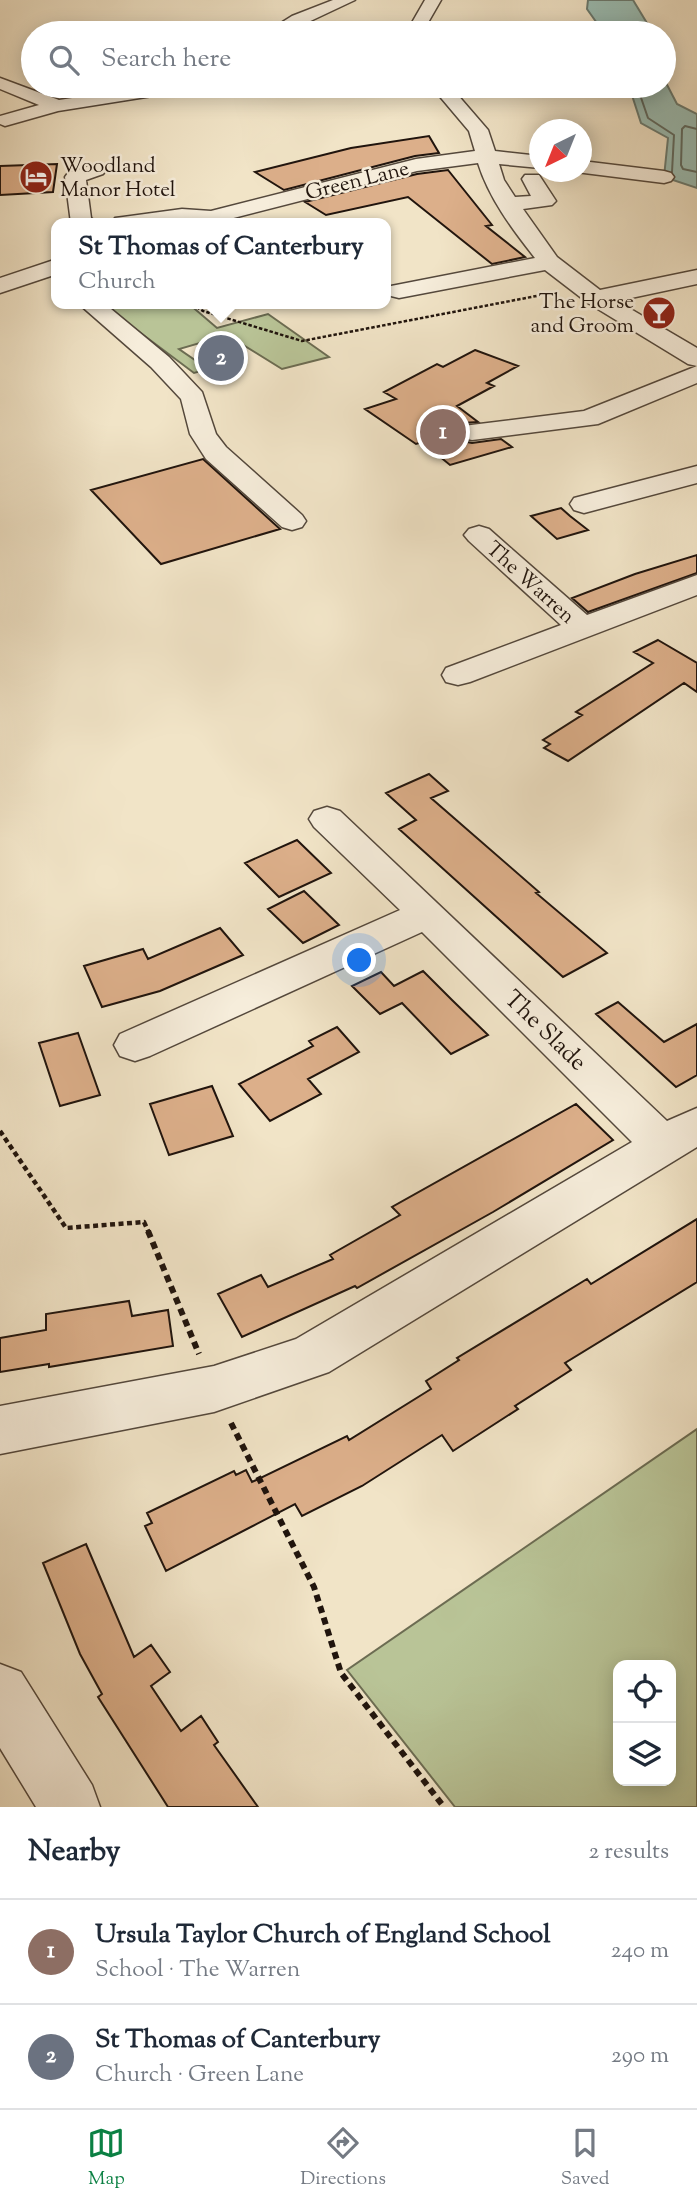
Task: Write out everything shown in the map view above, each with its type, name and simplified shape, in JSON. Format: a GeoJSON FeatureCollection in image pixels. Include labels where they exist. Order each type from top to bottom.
{"type":"FeatureCollection","features":[{"type":"Feature","properties":{"kind":"street"},"geometry":{"type":"LineString","coordinates":[[294,21],[347,0]]}},
{"type":"Feature","properties":{"kind":"street"},"geometry":{"type":"LineString","coordinates":[[421,21],[433,0]]}},
{"type":"Feature","properties":{"kind":"street"},"geometry":{"type":"LineString","coordinates":[[0,81],[21,77]]}},
{"type":"Feature","properties":{"kind":"street"},"geometry":{"type":"LineString","coordinates":[[0,81],[21,90]]}},
{"type":"Feature","properties":{"kind":"street"},"geometry":{"type":"LineString","coordinates":[[39,98],[57,106]]}},
{"type":"Feature","properties":{"kind":"street"},"geometry":{"type":"LineString","coordinates":[[8,116],[108,98]]}},
{"type":"Feature","properties":{"kind":"street"},"geometry":{"type":"LineString","coordinates":[[450,98],[478,130],[485,156],[508,204],[549,262],[589,293],[697,359]]}},
{"type":"Feature","properties":{"kind":"street","name":"Green Lane"},"geometry":{"type":"LineString","coordinates":[[207,218],[416,165],[485,156],[529,168]]}},
{"type":"Feature","properties":{"kind":"street"},"geometry":{"type":"LineString","coordinates":[[592,168],[664,177]]}},
{"type":"Feature","properties":{"kind":"street"},"geometry":{"type":"LineString","coordinates":[[80,218],[75,177],[96,170]]}},
{"type":"Feature","properties":{"kind":"street"},"geometry":{"type":"LineString","coordinates":[[508,204],[545,201],[539,182]]}},
{"type":"Feature","properties":{"kind":"street","name":"Green Lane"},"geometry":{"type":"LineString","coordinates":[[160,218],[182,215],[192,218]]}},
{"type":"Feature","properties":{"kind":"street"},"geometry":{"type":"LineString","coordinates":[[399,291],[549,262]]}},
{"type":"Feature","properties":{"kind":"street"},"geometry":{"type":"LineString","coordinates":[[4,283],[51,272]]}},
{"type":"Feature","properties":{"kind":"street"},"geometry":{"type":"LineString","coordinates":[[589,293],[697,277]]}},
{"type":"Feature","properties":{"kind":"street"},"geometry":{"type":"LineString","coordinates":[[97,309],[160,362],[193,397],[203,434],[216,453],[292,522]]}},
{"type":"Feature","properties":{"kind":"street"},"geometry":{"type":"LineString","coordinates":[[472,432],[589,418],[697,373]]}},
{"type":"Feature","properties":{"kind":"street"},"geometry":{"type":"LineString","coordinates":[[584,505],[697,474]]}},
{"type":"Feature","properties":{"kind":"street","name":"The Warren"},"geometry":{"type":"LineString","coordinates":[[479,535],[583,628]]}},
{"type":"Feature","properties":{"kind":"street","name":"The Warren"},"geometry":{"type":"LineString","coordinates":[[458,675],[697,584]]}},
{"type":"Feature","properties":{"kind":"street","name":"The Slade"},"geometry":{"type":"LineString","coordinates":[[327,819],[427,914],[681,1136]]}},
{"type":"Feature","properties":{"kind":"street"},"geometry":{"type":"LineString","coordinates":[[135,1045],[427,914]]}},
{"type":"Feature","properties":{"kind":"street"},"geometry":{"type":"LineString","coordinates":[[0,1430],[214,1389],[312,1356],[681,1136]]}},
{"type":"Feature","properties":{"kind":"street"},"geometry":{"type":"LineString","coordinates":[[1,1698],[70,1807]]}},
{"type":"Feature","properties":{"kind":"path"},"geometry":{"type":"LineString","coordinates":[[200,309],[302,341],[589,293]]}},
{"type":"Feature","properties":{"kind":"path"},"geometry":{"type":"LineString","coordinates":[[0,1131],[66,1228],[144,1222],[214,1389],[314,1587],[341,1674],[443,1807]]}},
{"type":"Feature","properties":{"kind":"green space"},"geometry":{"type":"Polygon","coordinates":[[[109,309],[195,309],[217,328],[268,314],[329,357],[282,369],[227,335],[179,349],[208,369],[194,373],[109,309]]]}},
{"type":"Feature","properties":{"kind":"green space"},"geometry":{"type":"Polygon","coordinates":[[[697,1429],[697,1807],[455,1807],[347,1670],[697,1429]]]}},
{"type":"Feature","properties":{"kind":"water"},"geometry":{"type":"Polygon","coordinates":[[[588,0],[633,0],[646,21],[596,21],[587,9],[588,0]]]}},
{"type":"Feature","properties":{"kind":"water"},"geometry":{"type":"Polygon","coordinates":[[[633,98],[674,98],[677,104],[697,114],[697,188],[664,177],[668,138],[641,123],[633,98]]]}},
{"type":"Feature","properties":{"kind":"building"},"geometry":{"type":"Polygon","coordinates":[[[429,136],[439,153],[415,156],[284,190],[255,172],[351,148],[429,136]]]}},
{"type":"Feature","properties":{"kind":"building","name":"Woodland Manor Hotel"},"geometry":{"type":"Polygon","coordinates":[[[57,164],[53,192],[0,195],[0,166],[57,164]]]}},
{"type":"Feature","properties":{"kind":"building"},"geometry":{"type":"Polygon","coordinates":[[[448,170],[492,225],[486,226],[525,257],[492,264],[408,197],[326,215],[305,202],[417,174],[448,170]]]}},
{"type":"Feature","properties":{"kind":"building"},"geometry":{"type":"Polygon","coordinates":[[[475,350],[518,366],[487,383],[494,386],[457,406],[478,422],[463,423],[457,433],[462,441],[472,443],[501,439],[512,447],[450,465],[422,442],[416,444],[365,409],[396,399],[384,392],[437,364],[443,367],[475,350]]]}},
{"type":"Feature","properties":{"kind":"building"},"geometry":{"type":"Polygon","coordinates":[[[203,459],[280,529],[161,564],[91,490],[203,459]]]}},
{"type":"Feature","properties":{"kind":"building"},"geometry":{"type":"Polygon","coordinates":[[[561,508],[588,530],[557,539],[531,516],[561,508]]]}},
{"type":"Feature","properties":{"kind":"building"},"geometry":{"type":"Polygon","coordinates":[[[697,555],[697,573],[588,612],[572,598],[635,574],[697,555]]]}},
{"type":"Feature","properties":{"kind":"building"},"geometry":{"type":"Polygon","coordinates":[[[658,640],[697,663],[697,692],[684,683],[568,761],[544,748],[550,744],[543,740],[582,715],[576,712],[653,663],[634,652],[658,640]]]}},
{"type":"Feature","properties":{"kind":"building"},"geometry":{"type":"Polygon","coordinates":[[[429,774],[448,791],[431,798],[607,953],[563,977],[399,829],[416,820],[386,793],[429,774]]]}},
{"type":"Feature","properties":{"kind":"building"},"geometry":{"type":"Polygon","coordinates":[[[297,840],[331,873],[279,897],[245,863],[297,840]]]}},
{"type":"Feature","properties":{"kind":"building"},"geometry":{"type":"Polygon","coordinates":[[[304,891],[339,925],[303,943],[268,909],[304,891]]]}},
{"type":"Feature","properties":{"kind":"building"},"geometry":{"type":"Polygon","coordinates":[[[220,928],[243,955],[160,991],[102,1007],[84,966],[143,949],[148,959],[220,928]]]}},
{"type":"Feature","properties":{"kind":"building"},"geometry":{"type":"Polygon","coordinates":[[[423,971],[488,1035],[451,1054],[402,1003],[380,1014],[352,986],[381,972],[394,986],[423,971]]]}},
{"type":"Feature","properties":{"kind":"building"},"geometry":{"type":"Polygon","coordinates":[[[618,1002],[664,1042],[697,1024],[697,1075],[676,1087],[596,1014],[618,1002]]]}},
{"type":"Feature","properties":{"kind":"building"},"geometry":{"type":"Polygon","coordinates":[[[337,1027],[359,1052],[308,1079],[321,1094],[270,1121],[239,1084],[313,1046],[309,1041],[337,1027]]]}},
{"type":"Feature","properties":{"kind":"building"},"geometry":{"type":"Polygon","coordinates":[[[78,1033],[100,1095],[60,1106],[39,1043],[78,1033]]]}},
{"type":"Feature","properties":{"kind":"building"},"geometry":{"type":"Polygon","coordinates":[[[212,1086],[233,1136],[169,1155],[150,1104],[212,1086]]]}},
{"type":"Feature","properties":{"kind":"building"},"geometry":{"type":"Polygon","coordinates":[[[576,1104],[613,1140],[493,1212],[357,1288],[355,1286],[242,1337],[218,1294],[261,1275],[268,1287],[333,1259],[330,1255],[400,1215],[392,1207],[576,1104]]]}},
{"type":"Feature","properties":{"kind":"building"},"geometry":{"type":"Polygon","coordinates":[[[697,1219],[697,1282],[565,1363],[571,1370],[515,1406],[518,1409],[453,1451],[442,1435],[362,1486],[302,1516],[295,1504],[166,1571],[145,1526],[152,1523],[147,1513],[234,1471],[236,1475],[246,1470],[252,1482],[347,1436],[349,1440],[431,1389],[426,1381],[459,1360],[457,1358],[587,1279],[591,1284],[697,1219]]]}},
{"type":"Feature","properties":{"kind":"building"},"geometry":{"type":"Polygon","coordinates":[[[129,1301],[132,1316],[168,1310],[173,1346],[49,1367],[49,1364],[0,1372],[0,1338],[46,1330],[46,1314],[129,1301]]]}},
{"type":"Feature","properties":{"kind":"building"},"geometry":{"type":"Polygon","coordinates":[[[86,1544],[134,1657],[151,1645],[170,1672],[151,1686],[181,1731],[201,1716],[218,1742],[214,1745],[258,1807],[168,1807],[98,1697],[102,1694],[80,1654],[43,1563],[86,1544]]]}},
{"type":"Feature","properties":{"kind":"place","name":"Woodland Manor Hotel"},"geometry":{"type":"Point","coordinates":[36,177]}},
{"type":"Feature","properties":{"kind":"place","name":"The Horse and Groom"},"geometry":{"type":"Point","coordinates":[659,313]}},
{"type":"Feature","properties":{"kind":"place","name":"St Thomas of Canterbury"},"geometry":{"type":"Point","coordinates":[221,358]}},
{"type":"Feature","properties":{"kind":"place","name":"Ursula Taylor Church of England School"},"geometry":{"type":"Point","coordinates":[443,432]}}]}
